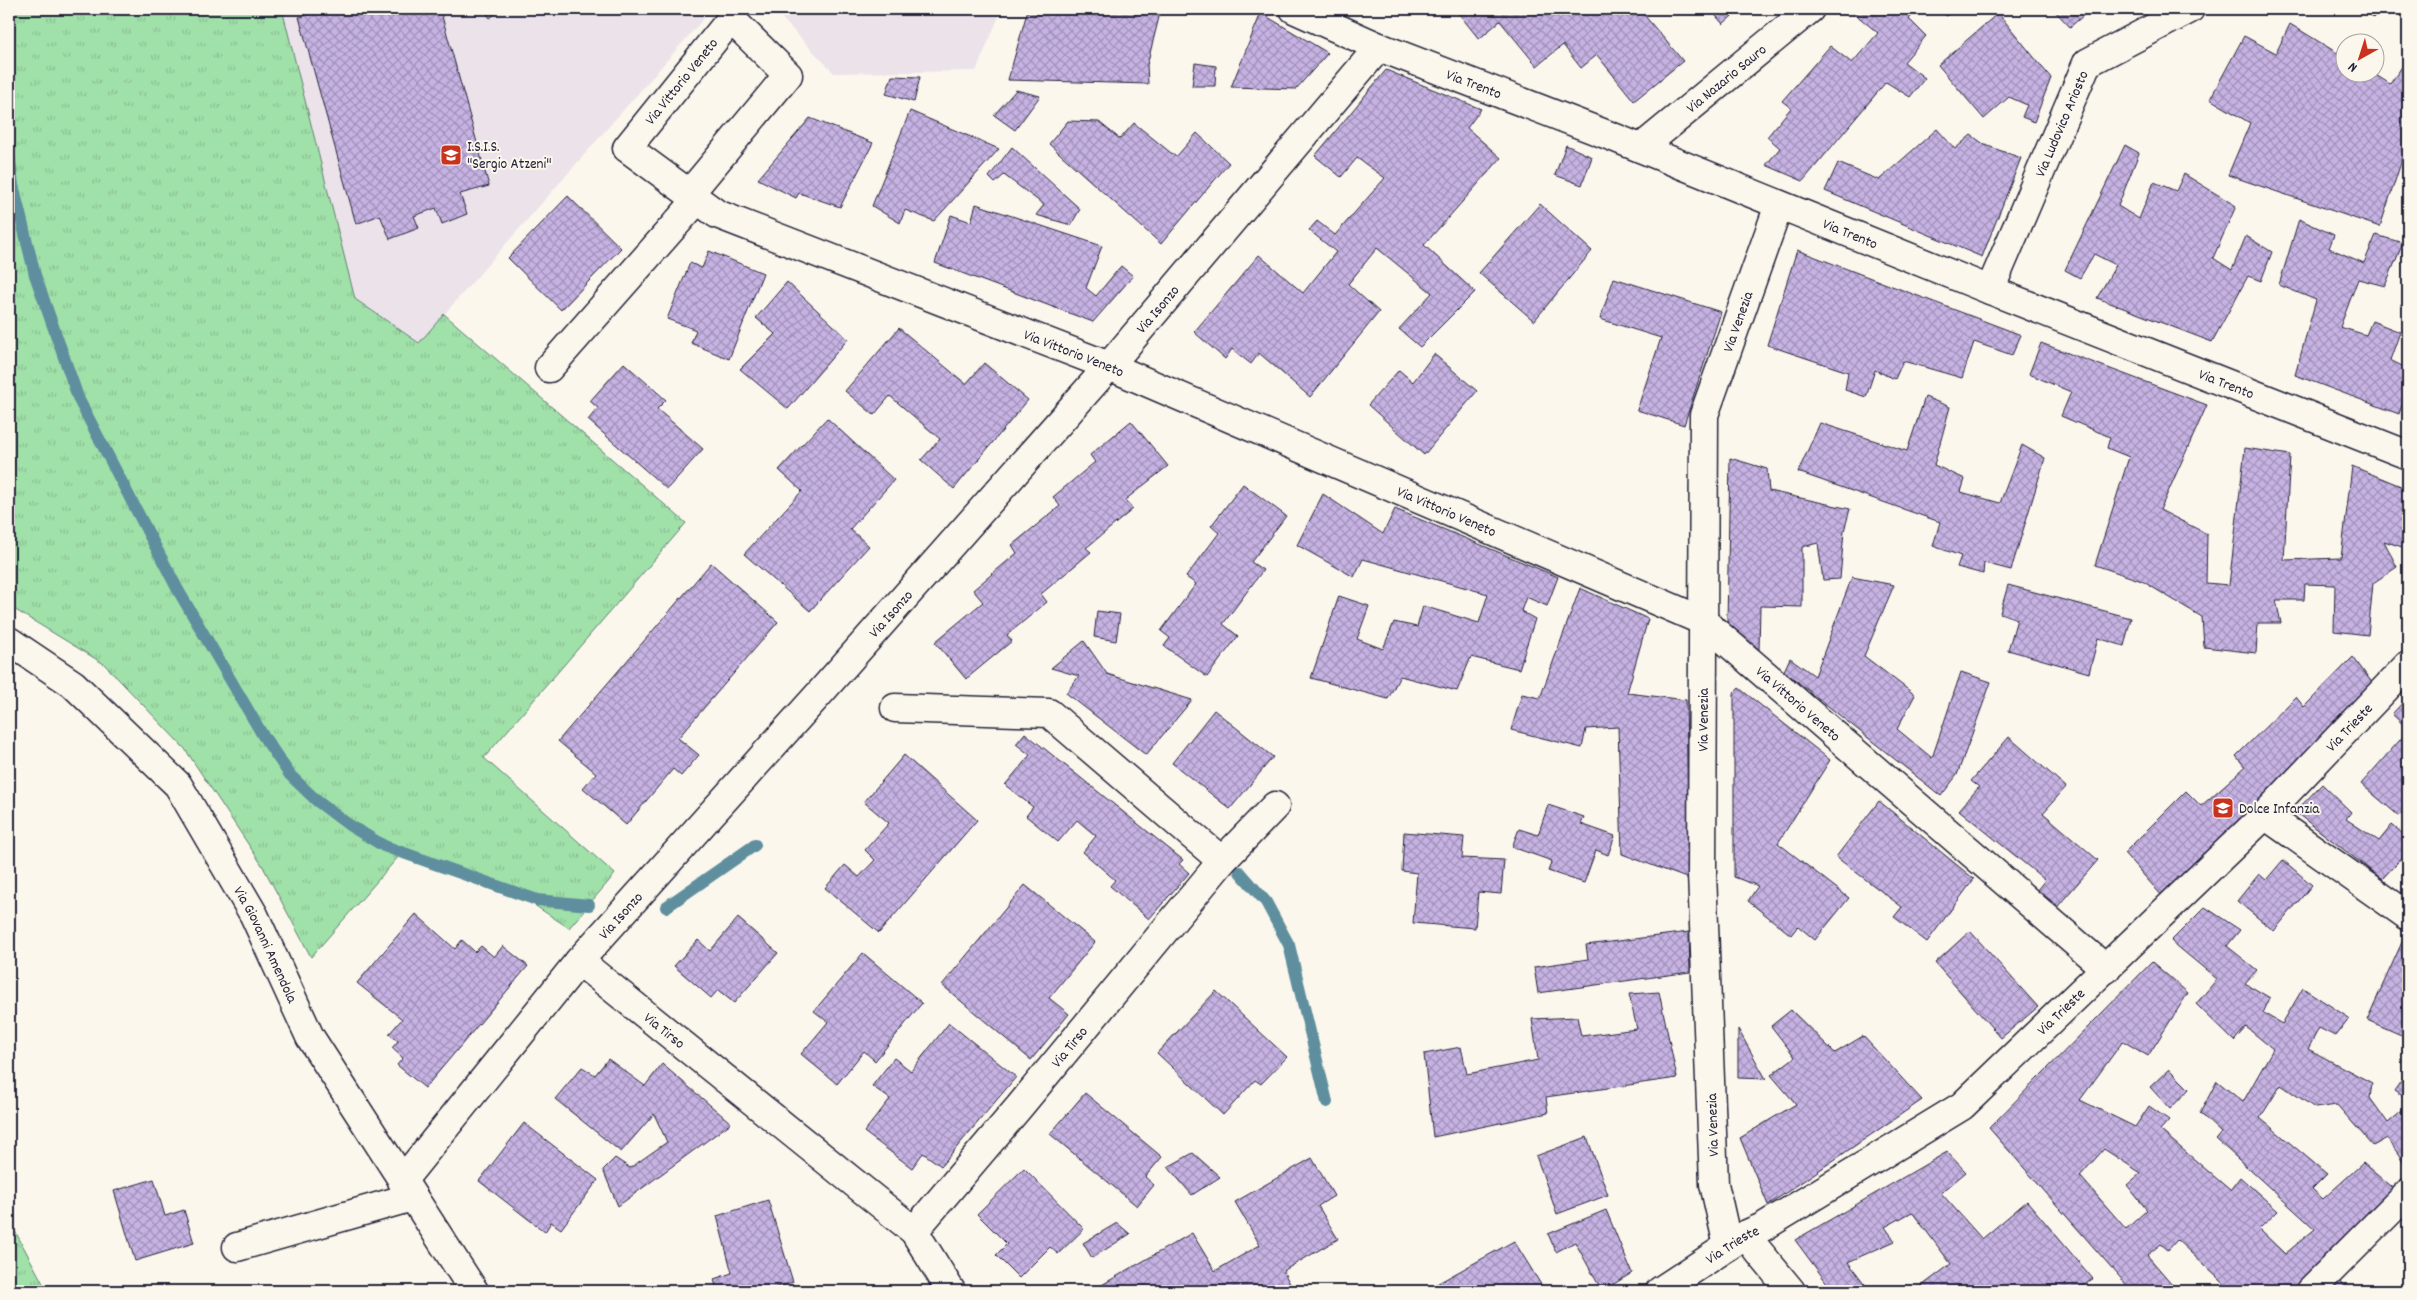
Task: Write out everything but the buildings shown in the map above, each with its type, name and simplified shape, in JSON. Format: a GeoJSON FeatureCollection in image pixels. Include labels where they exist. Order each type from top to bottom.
{"type":"FeatureCollection","features":[{"type":"Feature","properties":{"kind":"street","name":"Via Trento"},"geometry":{"type":"LineString","coordinates":[[1294,9],[1379,47],[1641,148],[1990,290],[2408,455]]}},
{"type":"Feature","properties":{"kind":"street","name":"Via Nazario Sauro"},"geometry":{"type":"LineString","coordinates":[[1641,148],[1810,9]]}},
{"type":"Feature","properties":{"kind":"street","name":"Via Ludovico Ariosto"},"geometry":{"type":"LineString","coordinates":[[1990,290],[2087,63],[2190,9]]}},
{"type":"Feature","properties":{"kind":"street","name":"Via Vittorio Veneto"},"geometry":{"type":"LineString","coordinates":[[549,368],[694,197],[788,75],[732,19],[626,148],[694,197],[717,214],[1108,366],[1703,621],[2106,968]]}},
{"type":"Feature","properties":{"kind":"street","name":"Via Isonzo"},"geometry":{"type":"LineString","coordinates":[[407,1189],[579,961],[1108,366],[1379,47]]}},
{"type":"Feature","properties":{"kind":"street","name":"Via Venezia"},"geometry":{"type":"LineString","coordinates":[[1779,205],[1704,414],[1702,873],[1714,1174],[1736,1241],[1791,1291]]}},
{"type":"Feature","properties":{"kind":"street","name":"Via Giovanni Amendola"},"geometry":{"type":"LineString","coordinates":[[9,641],[73,684],[178,785],[254,915],[310,1037],[474,1291]]}},
{"type":"Feature","properties":{"kind":"street","name":"Via Trieste"},"geometry":{"type":"LineString","coordinates":[[1660,1291],[1736,1241],[1763,1227],[1962,1106],[2265,815],[2408,665]]}},
{"type":"Feature","properties":{"kind":"street"},"geometry":{"type":"LineString","coordinates":[[895,708],[1049,714],[1222,860]]}},
{"type":"Feature","properties":{"kind":"street","name":"Via Tirso"},"geometry":{"type":"LineString","coordinates":[[914,1231],[1020,1106],[1222,860],[1275,806]]}},
{"type":"Feature","properties":{"kind":"street"},"geometry":{"type":"LineString","coordinates":[[2265,815],[2408,916]]}},
{"type":"Feature","properties":{"kind":"street","name":"Via Tirso"},"geometry":{"type":"LineString","coordinates":[[579,961],[914,1231],[951,1291]]}},
{"type":"Feature","properties":{"kind":"street"},"geometry":{"type":"LineString","coordinates":[[237,1247],[407,1189]]}},
{"type":"Feature","properties":{"kind":"street"},"geometry":{"type":"LineString","coordinates":[[2310,1291],[2408,1193]]}},
{"type":"Feature","properties":{"kind":"shaded area","name":"I.S.I.S. \"Sergio Atzeni\""},"geometry":{"type":"Polygon","coordinates":[[[282,9],[712,9],[419,343],[355,299],[282,9]]]}},
{"type":"Feature","properties":{"kind":"shaded area"},"geometry":{"type":"Polygon","coordinates":[[[773,9],[1002,9],[976,71],[834,73],[773,9]]]}},
{"type":"Feature","properties":{"kind":"green space"},"geometry":{"type":"Polygon","coordinates":[[[9,9],[282,9],[355,299],[419,343],[444,314],[686,523],[484,758],[615,874],[569,928],[504,885],[406,848],[311,957],[262,865],[185,749],[104,664],[9,606],[9,9]]]}},
{"type":"Feature","properties":{"kind":"green space"},"geometry":{"type":"Polygon","coordinates":[[[9,1222],[14,1229],[47,1291],[9,1291],[9,1222]]]}},
{"type":"Feature","properties":{"kind":"waterway"},"geometry":{"type":"LineString","coordinates":[[9,155],[13,185],[35,275],[79,400],[178,590],[262,734],[290,775],[317,801],[349,825],[384,846],[537,900],[589,905]]}},
{"type":"Feature","properties":{"kind":"waterway"},"geometry":{"type":"LineString","coordinates":[[666,907],[755,845]]}},
{"type":"Feature","properties":{"kind":"waterway"},"geometry":{"type":"LineString","coordinates":[[1240,872],[1266,902],[1289,945],[1327,1102]]}},
{"type":"Feature","properties":{"kind":"place","name":"I.S.I.S. \"Sergio Atzeni\""},"geometry":{"type":"Point","coordinates":[451,155]}},
{"type":"Feature","properties":{"kind":"place","name":"Dolce Infanzia"},"geometry":{"type":"Point","coordinates":[2223,808]}}]}
